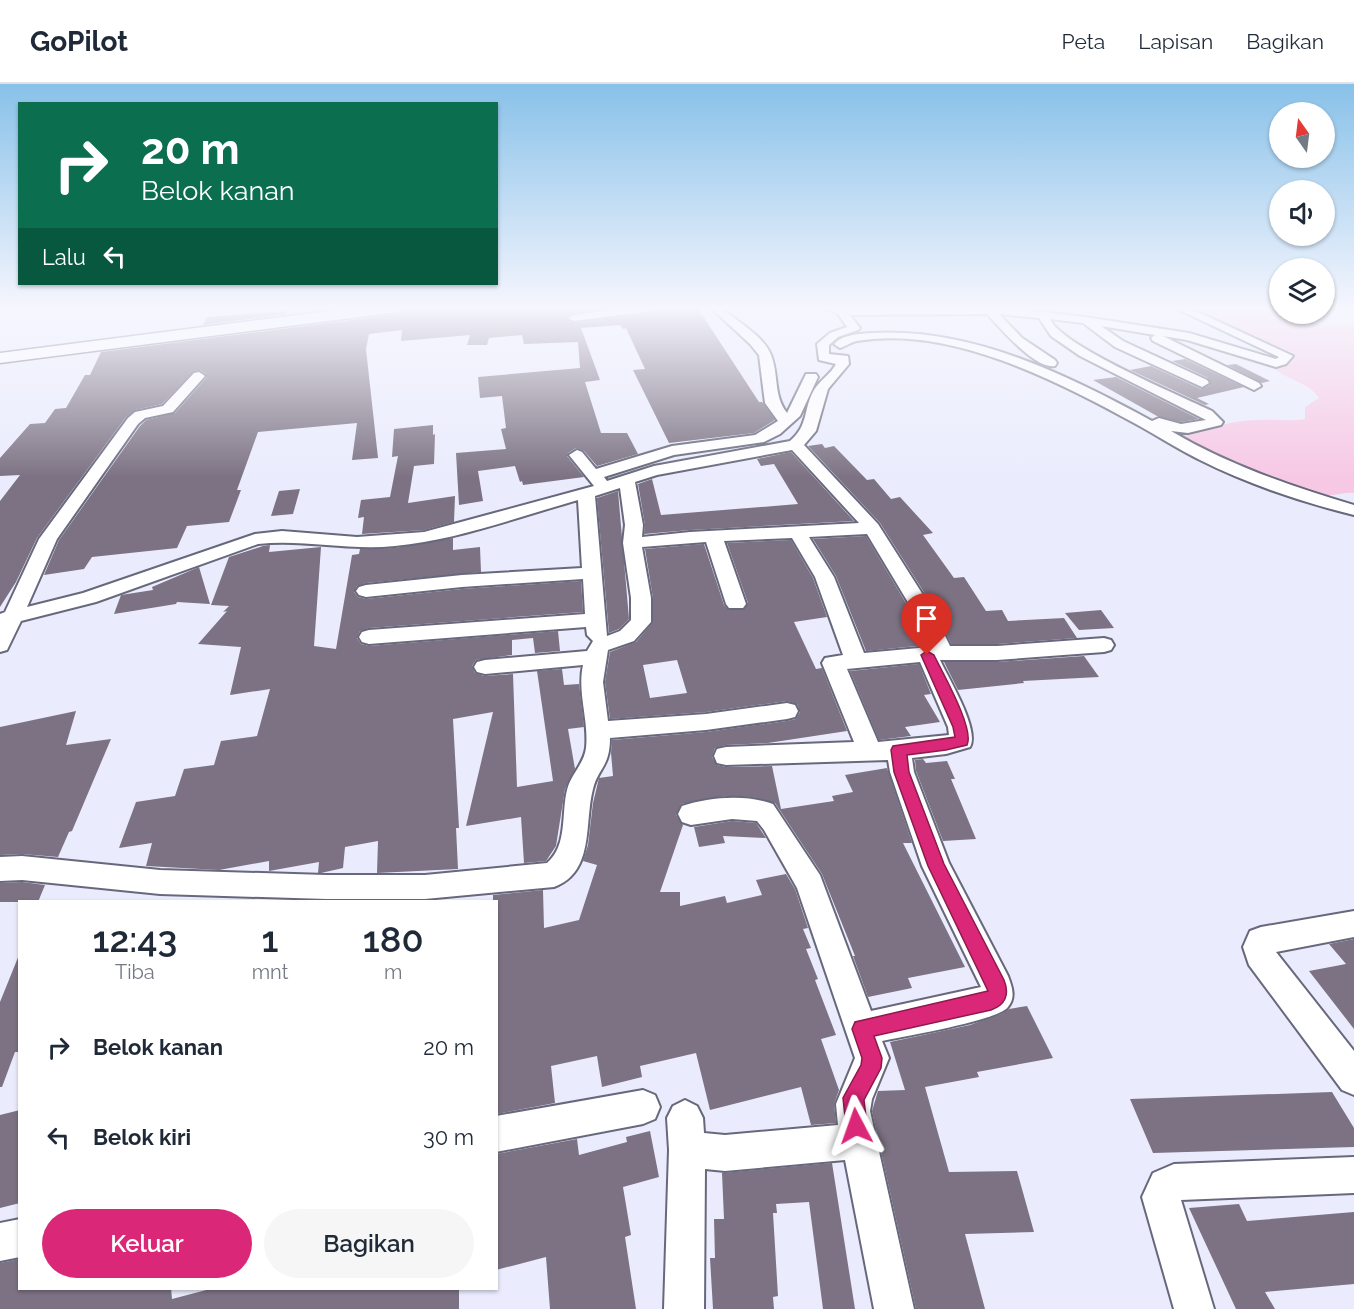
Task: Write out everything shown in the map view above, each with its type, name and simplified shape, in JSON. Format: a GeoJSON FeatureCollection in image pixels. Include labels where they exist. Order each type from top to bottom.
{"type":"FeatureCollection","features":[{"type":"Feature","properties":{"kind":"street"},"geometry":{"type":"LineString","coordinates":[[766,364],[772,403],[785,421]]}},
{"type":"Feature","properties":{"kind":"street"},"geometry":{"type":"LineString","coordinates":[[594,475],[672,451],[759,439],[775,431],[795,413],[811,377],[820,364]]}},
{"type":"Feature","properties":{"kind":"street"},"geometry":{"type":"LineString","coordinates":[[6,619],[89,598],[255,539],[282,536],[357,542],[425,537],[605,488],[654,471],[795,445],[808,435],[819,393],[843,368],[843,364]]}},
{"type":"Feature","properties":{"kind":"street"},"geometry":{"type":"LineString","coordinates":[[1023,364],[1052,375],[1241,474],[1354,510]]}},
{"type":"Feature","properties":{"kind":"street"},"geometry":{"type":"LineString","coordinates":[[1060,364],[1093,379],[1171,428],[1182,430],[1216,422],[1207,414],[1108,364]]}},
{"type":"Feature","properties":{"kind":"street"},"geometry":{"type":"LineString","coordinates":[[1093,379],[1151,364]]}},
{"type":"Feature","properties":{"kind":"street"},"geometry":{"type":"LineString","coordinates":[[1159,364],[1202,383]]}},
{"type":"Feature","properties":{"kind":"street"},"geometry":{"type":"LineString","coordinates":[[1207,364],[1254,386]]}},
{"type":"Feature","properties":{"kind":"street"},"geometry":{"type":"LineString","coordinates":[[0,645],[6,619],[48,539],[133,421],[140,415],[168,409],[199,376]]}},
{"type":"Feature","properties":{"kind":"street"},"geometry":{"type":"LineString","coordinates":[[726,756],[899,750],[962,741],[960,727],[922,609],[872,528],[795,445]]}},
{"type":"Feature","properties":{"kind":"street"},"geometry":{"type":"LineString","coordinates":[[672,451],[683,466]]}},
{"type":"Feature","properties":{"kind":"street"},"geometry":{"type":"LineString","coordinates":[[578,455],[587,470],[605,488]]}},
{"type":"Feature","properties":{"kind":"street"},"geometry":{"type":"LineString","coordinates":[[485,668],[598,651],[627,636],[641,622],[632,543],[634,525],[627,480]]}},
{"type":"Feature","properties":{"kind":"street"},"geometry":{"type":"LineString","coordinates":[[0,869],[22,868],[160,882],[326,887],[425,887],[554,875],[565,867],[571,854],[580,790],[585,775],[597,756],[598,730],[592,682],[598,651],[586,493]]}},
{"type":"Feature","properties":{"kind":"street"},"geometry":{"type":"LineString","coordinates":[[632,543],[713,536],[872,528]]}},
{"type":"Feature","properties":{"kind":"street"},"geometry":{"type":"LineString","coordinates":[[797,532],[813,551],[822,569],[856,661]]}},
{"type":"Feature","properties":{"kind":"street"},"geometry":{"type":"LineString","coordinates":[[713,536],[736,604]]}},
{"type":"Feature","properties":{"kind":"street"},"geometry":{"type":"LineString","coordinates":[[366,591],[430,584],[593,573]]}},
{"type":"Feature","properties":{"kind":"street"},"geometry":{"type":"LineString","coordinates":[[369,637],[517,624],[596,620]]}},
{"type":"Feature","properties":{"kind":"street"},"geometry":{"type":"LineString","coordinates":[[869,751],[854,709],[833,663],[935,654],[997,653],[1104,645]]}},
{"type":"Feature","properties":{"kind":"street"},"geometry":{"type":"LineString","coordinates":[[598,730],[706,722],[787,711]]}},
{"type":"Feature","properties":{"kind":"street"},"geometry":{"type":"LineString","coordinates":[[862,1029],[991,1001],[998,995],[997,987],[936,866],[902,772],[899,750]]}},
{"type":"Feature","properties":{"kind":"street"},"geometry":{"type":"LineString","coordinates":[[691,814],[732,809],[764,811],[810,884],[872,1058],[871,1068],[853,1098],[859,1141],[894,1309]]}},
{"type":"Feature","properties":{"kind":"street"},"geometry":{"type":"LineString","coordinates":[[1354,924],[1261,941],[1258,947],[1260,955],[1354,1078]]}},
{"type":"Feature","properties":{"kind":"street"},"geometry":{"type":"LineString","coordinates":[[498,1134],[643,1107]]}},
{"type":"Feature","properties":{"kind":"street"},"geometry":{"type":"LineString","coordinates":[[684,1309],[686,1292],[686,1134],[726,1152],[859,1141]]}},
{"type":"Feature","properties":{"kind":"street"},"geometry":{"type":"LineString","coordinates":[[1194,1309],[1161,1197],[1166,1186],[1174,1182],[1354,1175]]}},
{"type":"Feature","properties":{"kind":"street"},"geometry":{"type":"LineString","coordinates":[[0,1242],[18,1238]]}},
{"type":"Feature","properties":{"kind":"shaded area"},"geometry":{"type":"Polygon","coordinates":[[[1272,364],[1354,364],[1354,493],[1326,495],[1269,481],[1180,437],[1185,433],[1239,422],[1305,419],[1305,407],[1319,398],[1304,385],[1272,367],[1272,364]]]}},
{"type":"Feature","properties":{"kind":"building"},"geometry":{"type":"Polygon","coordinates":[[[95,364],[368,364],[378,458],[352,460],[357,423],[258,432],[237,490],[241,490],[229,522],[187,526],[177,548],[92,557],[84,569],[44,575],[59,540],[140,426],[146,420],[175,413],[207,377],[200,370],[194,371],[162,404],[135,410],[126,417],[37,538],[16,582],[0,607],[0,501],[20,475],[0,476],[0,458],[30,424],[45,423],[55,409],[66,408],[85,375],[90,375],[95,364]]]}},
{"type":"Feature","properties":{"kind":"building"},"geometry":{"type":"Polygon","coordinates":[[[580,364],[594,364],[600,380],[585,382],[601,433],[627,433],[638,454],[597,466],[584,451],[576,448],[567,456],[584,477],[523,485],[515,466],[478,471],[483,501],[459,505],[456,453],[506,449],[501,429],[506,428],[502,396],[480,398],[478,377],[580,368],[580,364]]]}},
{"type":"Feature","properties":{"kind":"building"},"geometry":{"type":"Polygon","coordinates":[[[643,364],[734,364],[759,402],[762,402],[775,420],[754,433],[669,443],[633,370],[645,369],[643,364]]]}},
{"type":"Feature","properties":{"kind":"building"},"geometry":{"type":"Polygon","coordinates":[[[1179,364],[1196,364],[1244,387],[1197,398],[1209,404],[1205,405],[1130,370],[1151,366],[1201,389],[1210,385],[1208,378],[1179,364]]]}},
{"type":"Feature","properties":{"kind":"building"},"geometry":{"type":"Polygon","coordinates":[[[1236,364],[1270,381],[1262,383],[1227,365],[1236,364]]]}},
{"type":"Feature","properties":{"kind":"building"},"geometry":{"type":"Polygon","coordinates":[[[1116,377],[1199,419],[1181,422],[1157,416],[1093,380],[1116,377]]]}},
{"type":"Feature","properties":{"kind":"building"},"geometry":{"type":"Polygon","coordinates":[[[433,425],[434,464],[414,466],[408,503],[455,496],[454,522],[424,530],[362,534],[364,517],[358,518],[361,500],[390,497],[398,456],[392,457],[394,429],[433,425]]]}},
{"type":"Feature","properties":{"kind":"building"},"geometry":{"type":"Polygon","coordinates":[[[822,444],[825,448],[834,446],[867,480],[874,479],[891,499],[900,497],[933,533],[923,535],[954,578],[964,577],[986,611],[1002,610],[1008,621],[1064,618],[1077,638],[997,644],[951,644],[934,608],[880,523],[808,446],[822,444]]]}},
{"type":"Feature","properties":{"kind":"building"},"geometry":{"type":"Polygon","coordinates":[[[791,452],[854,521],[644,534],[645,525],[638,484],[652,479],[661,515],[798,504],[774,464],[761,466],[757,459],[791,452]]]}},
{"type":"Feature","properties":{"kind":"building"},"geometry":{"type":"Polygon","coordinates":[[[300,489],[293,514],[271,516],[279,491],[300,489]]]}},
{"type":"Feature","properties":{"kind":"building"},"geometry":{"type":"Polygon","coordinates":[[[618,491],[629,619],[619,629],[609,633],[597,498],[618,491]]]}},
{"type":"Feature","properties":{"kind":"building"},"geometry":{"type":"Polygon","coordinates":[[[866,536],[910,610],[927,645],[866,651],[836,576],[813,539],[866,536]]]}},
{"type":"Feature","properties":{"kind":"building"},"geometry":{"type":"Polygon","coordinates":[[[453,538],[453,550],[480,547],[481,572],[366,583],[357,586],[354,592],[358,597],[366,599],[462,589],[581,581],[583,612],[369,628],[360,631],[357,638],[361,644],[369,646],[558,631],[560,651],[535,653],[533,638],[512,640],[512,655],[476,660],[472,666],[475,673],[484,676],[513,674],[517,787],[553,781],[537,671],[562,669],[564,685],[579,684],[584,727],[568,729],[575,769],[565,789],[556,846],[546,861],[524,863],[521,817],[466,826],[493,712],[453,719],[459,828],[456,828],[458,869],[377,873],[378,841],[345,847],[343,868],[321,873],[318,873],[319,862],[269,871],[269,861],[219,870],[146,866],[152,843],[119,848],[136,802],[175,796],[184,769],[214,765],[221,741],[257,736],[270,689],[230,695],[241,647],[198,644],[229,606],[211,605],[229,557],[270,545],[269,552],[321,547],[314,646],[336,649],[352,555],[359,554],[360,549],[395,548],[453,538]]]}},
{"type":"Feature","properties":{"kind":"building"},"geometry":{"type":"Polygon","coordinates":[[[791,540],[813,578],[827,617],[794,622],[816,669],[822,668],[847,731],[768,743],[726,745],[715,748],[712,757],[717,765],[726,767],[772,766],[781,809],[834,801],[832,796],[853,792],[845,775],[887,768],[912,843],[903,843],[965,967],[908,978],[912,988],[868,997],[853,956],[855,956],[822,874],[775,803],[752,797],[727,796],[681,804],[676,815],[683,825],[660,892],[680,892],[680,906],[725,896],[727,903],[762,895],[756,880],[786,874],[795,889],[808,928],[803,929],[811,948],[806,949],[836,1035],[821,1039],[839,1090],[834,1104],[836,1123],[811,1125],[801,1087],[710,1110],[696,1053],[640,1066],[642,1077],[602,1087],[597,1056],[551,1066],[555,1103],[498,1114],[498,900],[493,900],[493,895],[543,890],[544,928],[579,920],[597,865],[583,861],[588,845],[593,803],[599,778],[613,776],[612,740],[706,732],[787,721],[796,719],[800,712],[797,704],[787,701],[706,712],[610,719],[605,682],[610,652],[636,642],[653,622],[653,598],[645,549],[704,544],[724,605],[729,610],[743,610],[748,603],[727,543],[791,540]],[[677,660],[643,665],[650,698],[687,693],[677,660]]]}},
{"type":"Feature","properties":{"kind":"building"},"geometry":{"type":"Polygon","coordinates":[[[199,567],[210,604],[177,602],[114,614],[121,595],[153,590],[152,587],[199,567]]]}},
{"type":"Feature","properties":{"kind":"building"},"geometry":{"type":"Polygon","coordinates":[[[1101,610],[1114,628],[1079,630],[1065,613],[1101,610]]]}},
{"type":"Feature","properties":{"kind":"building"},"geometry":{"type":"Polygon","coordinates":[[[1084,656],[1099,677],[1023,681],[1024,683],[958,690],[944,662],[997,662],[1084,656]]]}},
{"type":"Feature","properties":{"kind":"building"},"geometry":{"type":"Polygon","coordinates":[[[919,664],[931,694],[924,695],[940,722],[905,727],[911,736],[879,740],[850,671],[919,664]]]}},
{"type":"Feature","properties":{"kind":"building"},"geometry":{"type":"Polygon","coordinates":[[[76,711],[66,745],[111,739],[72,831],[69,832],[58,857],[0,855],[0,727],[76,711]]]}},
{"type":"Feature","properties":{"kind":"building"},"geometry":{"type":"Polygon","coordinates":[[[923,759],[926,763],[947,761],[955,779],[951,779],[976,839],[943,841],[916,771],[915,760],[923,759]]]}},
{"type":"Feature","properties":{"kind":"building"},"geometry":{"type":"Polygon","coordinates":[[[732,821],[756,823],[766,838],[723,836],[725,843],[699,847],[694,827],[732,821]]]}},
{"type":"Feature","properties":{"kind":"building"},"geometry":{"type":"Polygon","coordinates":[[[22,882],[45,885],[39,900],[0,902],[0,883],[22,882]]]}},
{"type":"Feature","properties":{"kind":"building"},"geometry":{"type":"Polygon","coordinates":[[[1354,939],[1354,1029],[1309,971],[1346,964],[1329,944],[1354,939]]]}},
{"type":"Feature","properties":{"kind":"building"},"geometry":{"type":"Polygon","coordinates":[[[18,957],[18,1052],[15,1052],[2,1087],[0,1087],[0,1002],[18,957]]]}},
{"type":"Feature","properties":{"kind":"building"},"geometry":{"type":"Polygon","coordinates":[[[1027,1006],[1053,1058],[977,1072],[979,1077],[925,1087],[949,1172],[1017,1171],[1034,1232],[965,1234],[985,1309],[916,1309],[872,1111],[878,1091],[905,1090],[890,1042],[970,1025],[1009,1009],[1027,1006]]]}},
{"type":"Feature","properties":{"kind":"building"},"geometry":{"type":"Polygon","coordinates":[[[1332,1092],[1354,1128],[1354,1147],[1153,1153],[1130,1099],[1332,1092]]]}},
{"type":"Feature","properties":{"kind":"building"},"geometry":{"type":"Polygon","coordinates":[[[18,1110],[18,1204],[0,1208],[0,1115],[18,1110]]]}},
{"type":"Feature","properties":{"kind":"building"},"geometry":{"type":"Polygon","coordinates":[[[650,1131],[659,1177],[623,1187],[631,1235],[625,1237],[636,1309],[550,1309],[546,1257],[498,1269],[498,1154],[577,1139],[579,1155],[627,1142],[626,1137],[650,1131]]]}},
{"type":"Feature","properties":{"kind":"building"},"geometry":{"type":"Polygon","coordinates":[[[832,1163],[855,1309],[823,1309],[809,1202],[776,1204],[777,1213],[773,1213],[778,1296],[773,1297],[774,1309],[713,1309],[710,1258],[715,1258],[714,1219],[724,1219],[722,1173],[832,1163]]]}},
{"type":"Feature","properties":{"kind":"building"},"geometry":{"type":"Polygon","coordinates":[[[1239,1204],[1247,1221],[1354,1212],[1354,1284],[1265,1292],[1275,1309],[1236,1309],[1189,1208],[1239,1204]]]}},
{"type":"Feature","properties":{"kind":"building"},"geometry":{"type":"Polygon","coordinates":[[[18,1259],[18,1290],[171,1290],[172,1299],[206,1290],[459,1290],[459,1309],[0,1309],[0,1263],[18,1259]]]}},
{"type":"Feature","properties":{"kind":"route"},"geometry":{"type":"LineString","coordinates":[[856,1126],[853,1098],[871,1068],[872,1058],[862,1029],[991,1001],[998,995],[997,987],[936,866],[902,772],[899,750],[962,741],[960,727],[927,655]]}}]}
